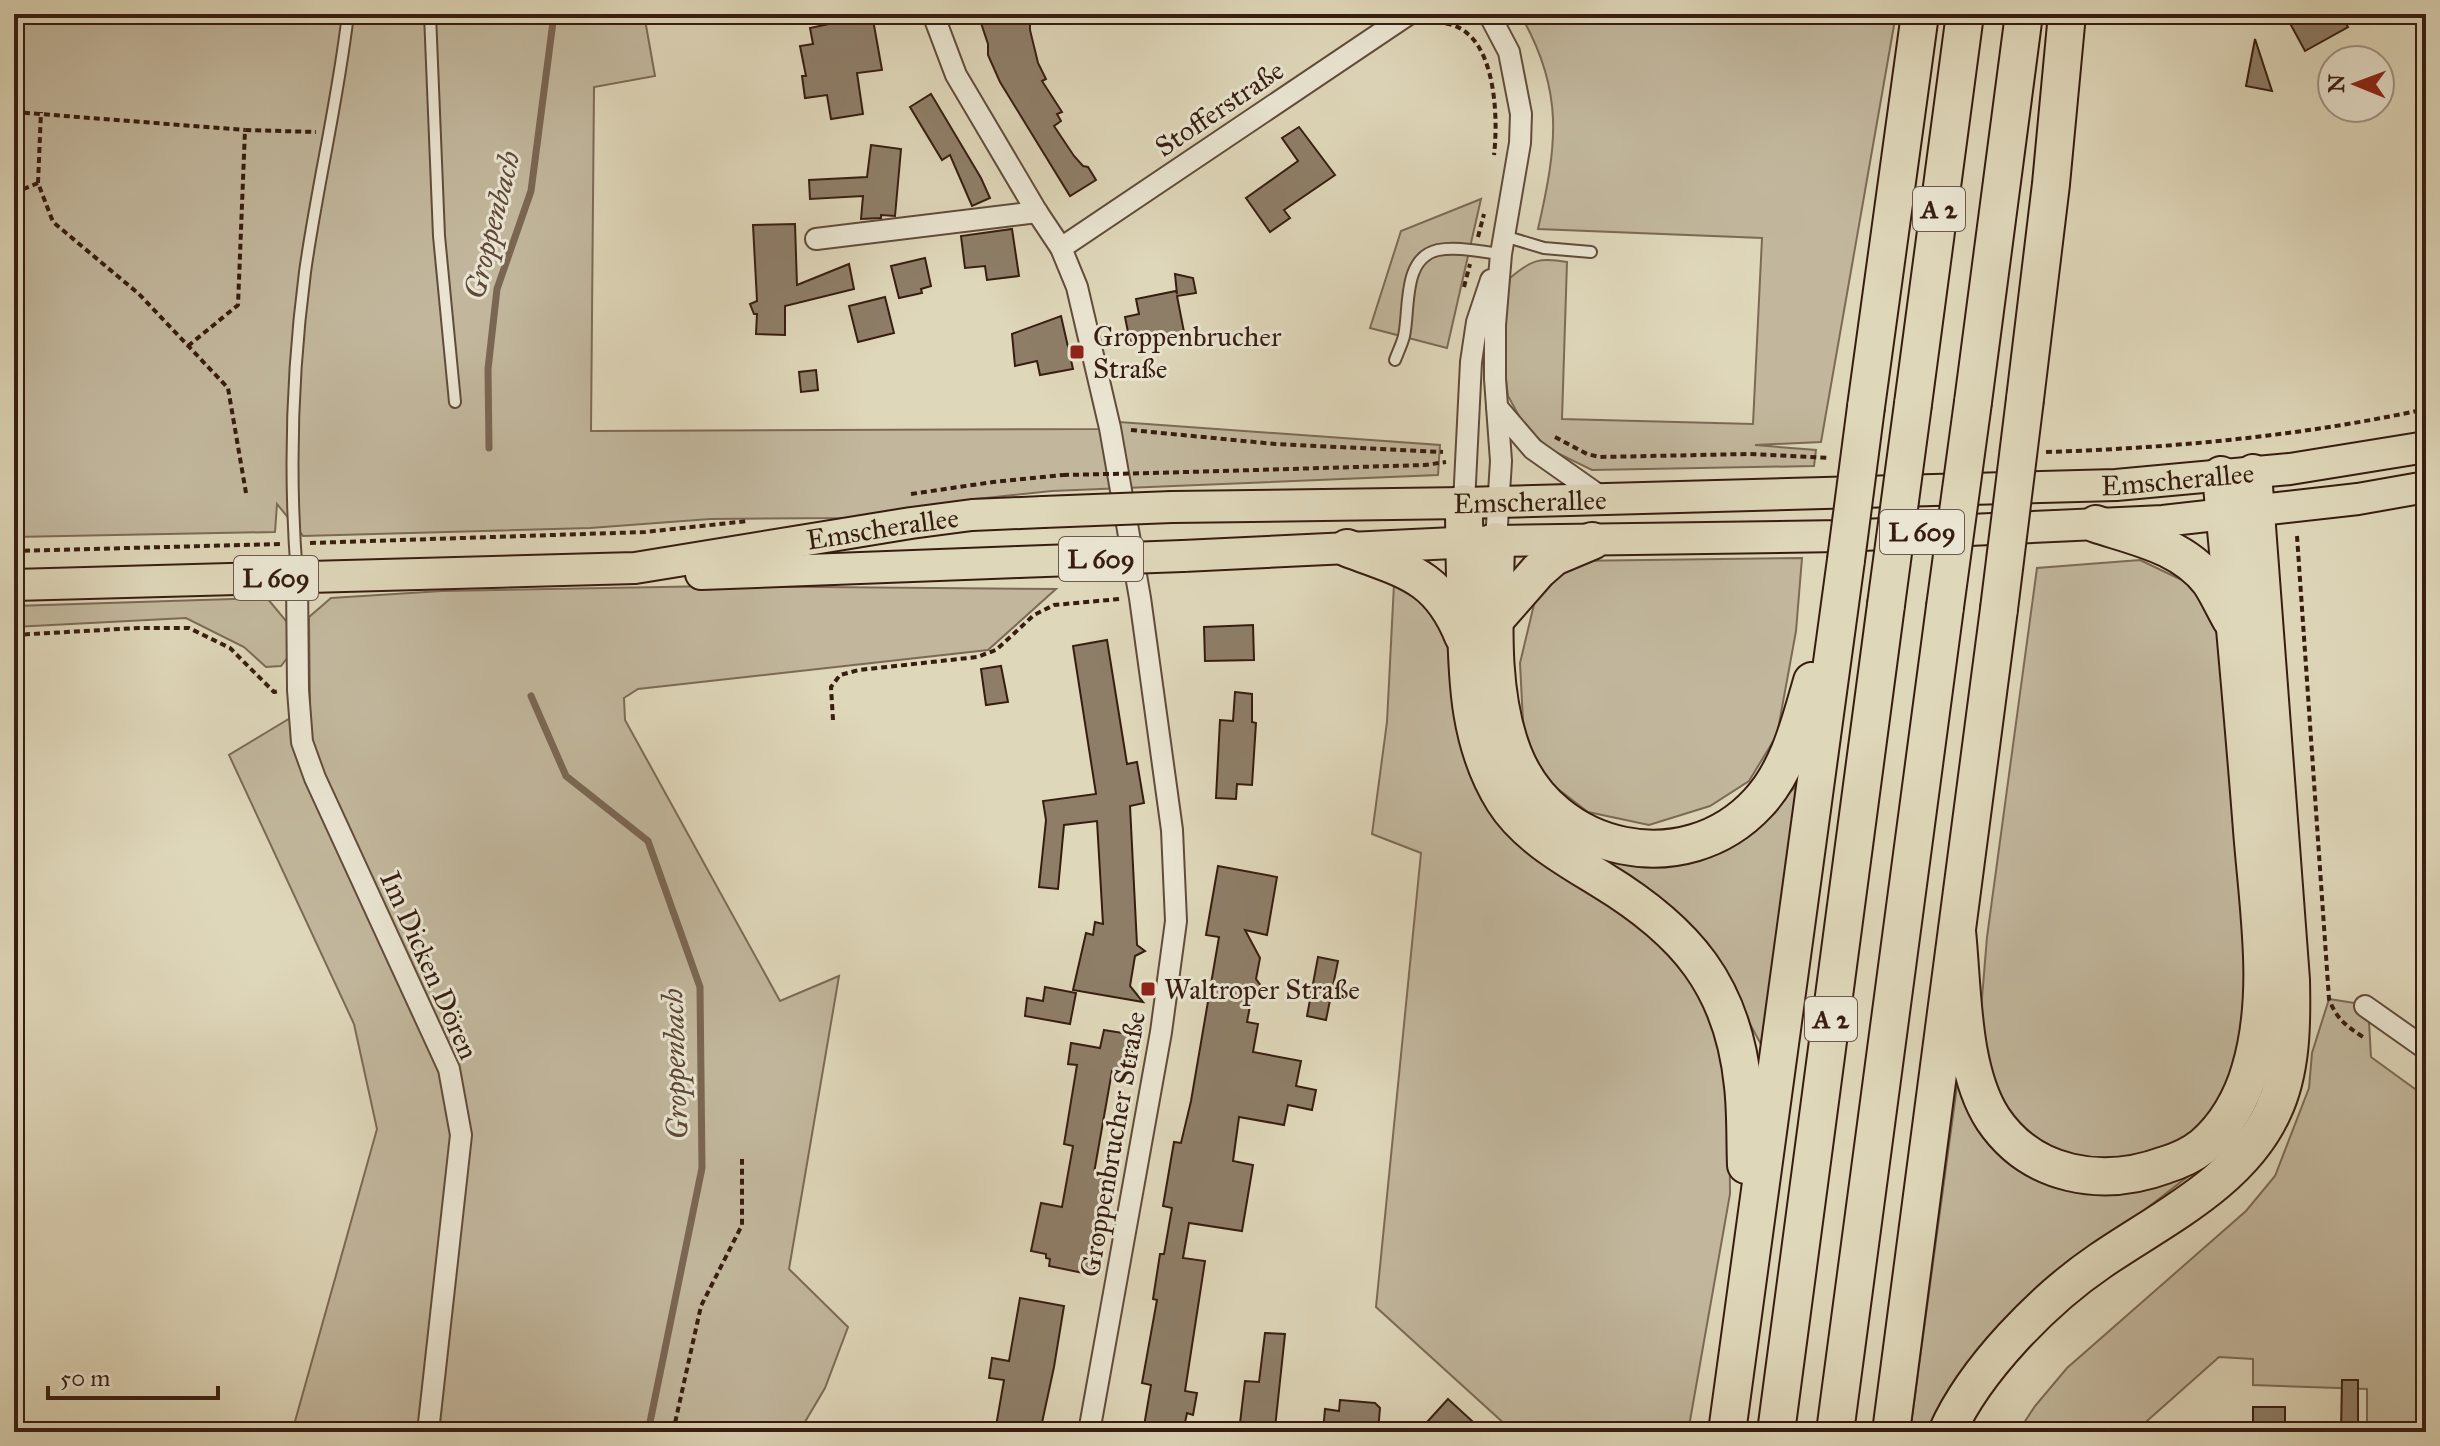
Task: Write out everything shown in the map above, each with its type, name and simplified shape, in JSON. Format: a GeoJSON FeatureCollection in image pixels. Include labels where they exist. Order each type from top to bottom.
{"type":"FeatureCollection","features":[{"type":"Feature","properties":{"kind":"highway"},"geometry":{"type":"LineString","coordinates":[[1727,1432],[1837,605],[1846,560],[1920,14]]}},
{"type":"Feature","properties":{"kind":"highway","name":"A 2"},"geometry":{"type":"LineString","coordinates":[[1776,1432],[1965,14]]}},
{"type":"Feature","properties":{"kind":"highway","name":"A 2"},"geometry":{"type":"LineString","coordinates":[[1835,1432],[2024,14]]}},
{"type":"Feature","properties":{"kind":"highway"},"geometry":{"type":"LineString","coordinates":[[1891,1432],[1999,609],[2051,184],[2067,14]]}},
{"type":"Feature","properties":{"kind":"highway"},"geometry":{"type":"LineString","coordinates":[[1947,1432],[1985,1372],[2019,1331],[2063,1289],[2097,1262],[2205,1191],[2251,1148],[2273,1111],[2283,1083],[2292,1016],[2291,980],[2237,474]]}},
{"type":"Feature","properties":{"kind":"highway"},"geometry":{"type":"LineString","coordinates":[[1481,503],[1480,542],[1466,645],[1467,681],[1475,736],[1489,774],[1505,803],[1530,830],[1564,858],[1634,900],[1672,930],[1714,983],[1735,1041],[1743,1086],[1750,1271]]}},
{"type":"Feature","properties":{"kind":"highway"},"geometry":{"type":"LineString","coordinates":[[1957,931],[1968,1051],[1977,1088],[2009,1138],[2033,1157],[2059,1169],[2086,1176],[2114,1178],[2141,1174],[2175,1162],[2202,1147],[2230,1116],[2250,1071],[2259,1027],[2262,969],[2236,629],[2240,514]]}},
{"type":"Feature","properties":{"kind":"highway"},"geometry":{"type":"LineString","coordinates":[[2096,524],[2163,546],[2187,559],[2210,582],[2236,629]]}},
{"type":"Feature","properties":{"kind":"highway"},"geometry":{"type":"LineString","coordinates":[[1495,620],[1554,557],[1592,541]]}},
{"type":"Feature","properties":{"kind":"highway"},"geometry":{"type":"LineString","coordinates":[[1480,542],[1495,620],[1503,713],[1513,754],[1552,811],[1582,832],[1620,846],[1654,850],[1686,847],[1737,822],[1760,802],[1780,771],[1796,736],[1837,605]]}},
{"type":"Feature","properties":{"kind":"highway"},"geometry":{"type":"LineString","coordinates":[[1347,548],[1417,576],[1435,588],[1449,607],[1466,645]]}},
{"type":"Feature","properties":{"kind":"main road","name":"Emscherallee"},"geometry":{"type":"LineString","coordinates":[[297,577],[635,568],[972,515],[1172,507],[1481,503],[2116,485],[2237,474],[2381,456],[2426,447]]}},
{"type":"Feature","properties":{"kind":"main road","name":"Emscherallee"},"geometry":{"type":"LineString","coordinates":[[635,568],[691,574],[1480,542],[1841,536],[2240,514],[2426,487]]}},
{"type":"Feature","properties":{"kind":"main road","name":"L 609"},"geometry":{"type":"LineString","coordinates":[[14,585],[297,577]]}},
{"type":"Feature","properties":{"kind":"street","name":"Groppenbrucher Straße"},"geometry":{"type":"LineString","coordinates":[[933,14],[956,75],[1061,248],[1077,287],[1110,428],[1140,598],[1172,830],[1176,921],[1161,1032],[1089,1432]]}},
{"type":"Feature","properties":{"kind":"street"},"geometry":{"type":"LineString","coordinates":[[1481,503],[1501,461],[1495,325],[1502,245],[1520,143],[1521,114],[1509,52],[1489,14]]}},
{"type":"Feature","properties":{"kind":"street","name":"Stofferstraße"},"geometry":{"type":"LineString","coordinates":[[1061,248],[1405,17]]}},
{"type":"Feature","properties":{"kind":"street"},"geometry":{"type":"LineString","coordinates":[[816,239],[1037,212]]}},
{"type":"Feature","properties":{"kind":"street"},"geometry":{"type":"LineString","coordinates":[[1481,503],[1475,335],[1502,245]]}},
{"type":"Feature","properties":{"kind":"street"},"geometry":{"type":"LineString","coordinates":[[1497,407],[1533,449],[1604,499]]}},
{"type":"Feature","properties":{"kind":"street","name":"Im Dicken Dören"},"geometry":{"type":"LineString","coordinates":[[297,577],[298,690],[302,742],[315,778],[449,1069],[461,1135],[428,1432]]}},
{"type":"Feature","properties":{"kind":"street"},"geometry":{"type":"LineString","coordinates":[[2365,1006],[2426,1049]]}},
{"type":"Feature","properties":{"kind":"lane"},"geometry":{"type":"LineString","coordinates":[[297,577],[294,543],[295,408],[299,327],[305,271],[348,14]]}},
{"type":"Feature","properties":{"kind":"lane"},"geometry":{"type":"LineString","coordinates":[[430,14],[439,236],[455,402]]}},
{"type":"Feature","properties":{"kind":"lane"},"geometry":{"type":"LineString","coordinates":[[1395,360],[1404,338],[1415,266],[1425,256],[1437,250],[1474,251],[1502,245],[1591,252]]}},
{"type":"Feature","properties":{"kind":"path"},"geometry":{"type":"LineString","coordinates":[[1405,17],[1416,23],[1443,22],[1461,29],[1472,39],[1481,54],[1492,89],[1496,127],[1494,161]]}},
{"type":"Feature","properties":{"kind":"path"},"geometry":{"type":"LineString","coordinates":[[14,112],[41,112],[134,123],[330,132]]}},
{"type":"Feature","properties":{"kind":"path"},"geometry":{"type":"LineString","coordinates":[[41,112],[38,183],[53,222],[139,294],[228,388],[246,493]]}},
{"type":"Feature","properties":{"kind":"path"},"geometry":{"type":"LineString","coordinates":[[188,346],[238,305],[245,130]]}},
{"type":"Feature","properties":{"kind":"path"},"geometry":{"type":"LineString","coordinates":[[14,193],[38,183]]}},
{"type":"Feature","properties":{"kind":"path"},"geometry":{"type":"LineString","coordinates":[[1464,287],[1487,204]]}},
{"type":"Feature","properties":{"kind":"path"},"geometry":{"type":"LineString","coordinates":[[2286,432],[2426,409]]}},
{"type":"Feature","properties":{"kind":"path"},"geometry":{"type":"LineString","coordinates":[[1110,428],[1288,445],[1443,452]]}},
{"type":"Feature","properties":{"kind":"path"},"geometry":{"type":"LineString","coordinates":[[1533,449],[1548,438],[1557,437],[1587,454],[1600,457],[1749,454],[1810,459]]}},
{"type":"Feature","properties":{"kind":"path"},"geometry":{"type":"LineString","coordinates":[[905,495],[1063,475],[1443,462]]}},
{"type":"Feature","properties":{"kind":"path"},"geometry":{"type":"LineString","coordinates":[[14,551],[631,533],[757,519]]}},
{"type":"Feature","properties":{"kind":"path"},"geometry":{"type":"LineString","coordinates":[[2297,536],[2329,999],[2342,1023],[2363,1037]]}},
{"type":"Feature","properties":{"kind":"path"},"geometry":{"type":"LineString","coordinates":[[833,720],[831,687],[840,675],[859,670],[977,657],[996,650],[1034,615],[1054,605],[1140,598]]}},
{"type":"Feature","properties":{"kind":"path"},"geometry":{"type":"LineString","coordinates":[[14,635],[189,628],[230,648],[274,692],[298,690]]}},
{"type":"Feature","properties":{"kind":"path"},"geometry":{"type":"LineString","coordinates":[[673,1432],[701,1306],[742,1225],[742,1159]]}},
{"type":"Feature","properties":{"kind":"shaded area"},"geometry":{"type":"Polygon","coordinates":[[[14,14],[644,14],[655,76],[594,87],[591,431],[1103,429],[1119,422],[1440,445],[1438,475],[1052,491],[847,518],[710,519],[590,528],[303,536],[277,504],[275,532],[14,537],[14,14]]]}},
{"type":"Feature","properties":{"kind":"shaded area"},"geometry":{"type":"Polygon","coordinates":[[[1520,14],[1896,14],[1821,442],[1755,445],[1816,450],[1814,466],[1592,470],[1549,449],[1524,425],[1508,396],[1504,314],[1510,278],[1536,261],[1550,260],[1567,262],[1562,419],[1753,424],[1762,238],[1538,229],[1550,171],[1553,119],[1544,68],[1520,14]]]}},
{"type":"Feature","properties":{"kind":"shaded area"},"geometry":{"type":"Polygon","coordinates":[[[1481,199],[1447,348],[1370,328],[1401,231],[1481,199]]]}},
{"type":"Feature","properties":{"kind":"shaded area"},"geometry":{"type":"Polygon","coordinates":[[[1802,558],[1796,631],[1777,735],[1749,781],[1710,806],[1649,825],[1588,812],[1545,779],[1528,751],[1520,663],[1536,596],[1569,561],[1802,558]]]}},
{"type":"Feature","properties":{"kind":"shaded area"},"geometry":{"type":"Polygon","coordinates":[[[2140,560],[2203,590],[2230,633],[2259,1027],[2200,1167],[2053,1281],[1932,1432],[1910,1432],[1960,1064],[1978,1047],[1987,937],[2037,568],[2140,560]]]}},
{"type":"Feature","properties":{"kind":"shaded area"},"geometry":{"type":"Polygon","coordinates":[[[1394,584],[1429,603],[1451,644],[1456,691],[1663,941],[1714,1011],[1729,1085],[1730,1194],[1688,1432],[1508,1432],[1508,1427],[1376,1307],[1421,853],[1372,834],[1387,722],[1394,584]]]}},
{"type":"Feature","properties":{"kind":"shaded area"},"geometry":{"type":"Polygon","coordinates":[[[717,586],[1056,589],[988,650],[638,689],[624,698],[625,720],[780,1001],[839,976],[789,1269],[848,1327],[825,1388],[799,1432],[292,1432],[377,1129],[354,1024],[229,755],[310,706],[309,617],[331,598],[442,591],[717,586]]]}},
{"type":"Feature","properties":{"kind":"shaded area"},"geometry":{"type":"Polygon","coordinates":[[[267,598],[287,622],[288,657],[281,666],[266,667],[244,647],[186,618],[14,627],[14,606],[267,598]]]}},
{"type":"Feature","properties":{"kind":"shaded area"},"geometry":{"type":"Polygon","coordinates":[[[1811,772],[1770,1061],[1736,998],[1592,855],[1647,867],[1688,862],[1763,818],[1811,772]]]}},
{"type":"Feature","properties":{"kind":"shaded area"},"geometry":{"type":"Polygon","coordinates":[[[2329,999],[2368,1005],[2371,1057],[2426,1097],[2426,1432],[2367,1432],[2367,1389],[2253,1385],[2253,1359],[2219,1357],[2147,1421],[2146,1432],[2018,1432],[2067,1368],[2246,1211],[2275,1176],[2309,1088],[2312,1053],[2329,999]]]}},
{"type":"Feature","properties":{"kind":"building"},"geometry":{"type":"Polygon","coordinates":[[[842,14],[872,14],[882,70],[857,73],[863,114],[831,119],[827,95],[805,98],[802,76],[806,76],[800,46],[813,44],[810,28],[834,23],[833,18],[842,17],[842,14]]]}},
{"type":"Feature","properties":{"kind":"building"},"geometry":{"type":"Polygon","coordinates":[[[978,14],[1030,14],[1030,30],[1038,63],[1046,79],[1042,81],[1062,112],[1057,114],[1061,121],[1054,126],[1074,156],[1088,167],[1096,180],[1070,196],[1000,82],[988,55],[988,44],[978,14]]]}},
{"type":"Feature","properties":{"kind":"building"},"geometry":{"type":"Polygon","coordinates":[[[2285,14],[2341,14],[2348,27],[2305,51],[2285,14]]]}},
{"type":"Feature","properties":{"kind":"building"},"geometry":{"type":"Polygon","coordinates":[[[2255,39],[2272,91],[2246,86],[2255,39]]]}},
{"type":"Feature","properties":{"kind":"building"},"geometry":{"type":"Polygon","coordinates":[[[931,94],[990,198],[972,206],[950,155],[942,160],[910,107],[931,94]]]}},
{"type":"Feature","properties":{"kind":"building"},"geometry":{"type":"Polygon","coordinates":[[[1299,127],[1335,175],[1284,210],[1290,218],[1270,232],[1246,198],[1298,161],[1282,138],[1299,127]]]}},
{"type":"Feature","properties":{"kind":"building"},"geometry":{"type":"Polygon","coordinates":[[[871,145],[901,149],[895,216],[861,219],[863,196],[810,199],[809,180],[867,177],[871,145]]]}},
{"type":"Feature","properties":{"kind":"building"},"geometry":{"type":"Polygon","coordinates":[[[795,224],[797,285],[849,264],[854,289],[785,306],[785,335],[756,334],[757,314],[754,314],[750,304],[757,301],[753,225],[795,224]]]}},
{"type":"Feature","properties":{"kind":"building"},"geometry":{"type":"Polygon","coordinates":[[[1012,229],[1019,276],[987,280],[985,266],[965,268],[961,236],[1012,229]]]}},
{"type":"Feature","properties":{"kind":"building"},"geometry":{"type":"Polygon","coordinates":[[[925,258],[931,286],[921,289],[922,293],[899,298],[891,266],[925,258]]]}},
{"type":"Feature","properties":{"kind":"building"},"geometry":{"type":"Polygon","coordinates":[[[1175,274],[1193,278],[1196,293],[1177,296],[1184,332],[1130,342],[1125,317],[1139,314],[1136,299],[1176,291],[1177,294],[1175,274]]]}},
{"type":"Feature","properties":{"kind":"building"},"geometry":{"type":"Polygon","coordinates":[[[885,297],[894,333],[858,342],[849,306],[885,297]]]}},
{"type":"Feature","properties":{"kind":"building"},"geometry":{"type":"Polygon","coordinates":[[[1061,316],[1073,369],[1040,375],[1037,361],[1015,366],[1012,334],[1061,316]]]}},
{"type":"Feature","properties":{"kind":"building"},"geometry":{"type":"Polygon","coordinates":[[[816,370],[818,390],[801,392],[799,372],[816,370]]]}},
{"type":"Feature","properties":{"kind":"building"},"geometry":{"type":"Polygon","coordinates":[[[1253,625],[1254,660],[1205,661],[1204,627],[1253,625]]]}},
{"type":"Feature","properties":{"kind":"building"},"geometry":{"type":"Polygon","coordinates":[[[1107,640],[1127,764],[1137,762],[1144,803],[1130,806],[1137,945],[1145,951],[1135,956],[1130,986],[1143,1002],[1073,990],[1086,933],[1093,935],[1095,922],[1103,924],[1097,821],[1064,825],[1058,889],[1039,887],[1046,820],[1043,801],[1096,794],[1073,646],[1107,640]]]}},
{"type":"Feature","properties":{"kind":"building"},"geometry":{"type":"Polygon","coordinates":[[[1001,666],[1008,702],[986,705],[981,669],[1001,666]]]}},
{"type":"Feature","properties":{"kind":"building"},"geometry":{"type":"Polygon","coordinates":[[[1235,692],[1252,694],[1252,722],[1256,723],[1252,785],[1237,784],[1236,799],[1216,798],[1220,720],[1233,721],[1235,692]]]}},
{"type":"Feature","properties":{"kind":"building"},"geometry":{"type":"Polygon","coordinates":[[[1218,866],[1277,877],[1267,935],[1245,930],[1260,958],[1256,979],[1261,986],[1253,990],[1247,1022],[1258,1024],[1253,1052],[1301,1061],[1296,1086],[1316,1090],[1312,1110],[1288,1105],[1284,1125],[1239,1117],[1233,1161],[1253,1165],[1242,1231],[1189,1223],[1183,1258],[1205,1261],[1185,1391],[1197,1393],[1193,1415],[1187,1413],[1183,1432],[1143,1432],[1151,1385],[1142,1383],[1157,1300],[1153,1299],[1160,1254],[1164,1254],[1172,1208],[1163,1206],[1174,1142],[1181,1143],[1191,1101],[1219,937],[1206,935],[1218,866]]]}},
{"type":"Feature","properties":{"kind":"building"},"geometry":{"type":"Polygon","coordinates":[[[1318,957],[1338,961],[1326,1020],[1307,1016],[1318,957]]]}},
{"type":"Feature","properties":{"kind":"building"},"geometry":{"type":"Polygon","coordinates":[[[1045,987],[1076,993],[1070,1024],[1025,1016],[1027,998],[1043,1001],[1045,987]]]}},
{"type":"Feature","properties":{"kind":"building"},"geometry":{"type":"Polygon","coordinates":[[[1104,1030],[1135,1035],[1128,1074],[1112,1071],[1094,1173],[1111,1176],[1093,1275],[1049,1266],[1050,1259],[1046,1258],[1046,1254],[1031,1251],[1041,1203],[1062,1207],[1073,1146],[1064,1144],[1077,1065],[1068,1064],[1071,1043],[1100,1048],[1104,1030]]]}},
{"type":"Feature","properties":{"kind":"building"},"geometry":{"type":"Polygon","coordinates":[[[1020,1298],[1064,1306],[1054,1367],[1040,1432],[995,1432],[1004,1380],[989,1378],[992,1358],[1009,1361],[1020,1298]]]}},
{"type":"Feature","properties":{"kind":"building"},"geometry":{"type":"Polygon","coordinates":[[[1265,1333],[1285,1334],[1275,1428],[1240,1423],[1245,1381],[1259,1382],[1265,1333]]]}},
{"type":"Feature","properties":{"kind":"building"},"geometry":{"type":"Polygon","coordinates":[[[2342,1380],[2358,1380],[2358,1432],[2341,1432],[2342,1380]]]}},
{"type":"Feature","properties":{"kind":"building"},"geometry":{"type":"Polygon","coordinates":[[[1448,1399],[1484,1432],[1418,1432],[1448,1399]]]}},
{"type":"Feature","properties":{"kind":"building"},"geometry":{"type":"Polygon","coordinates":[[[1340,1400],[1375,1403],[1380,1408],[1378,1432],[1323,1432],[1325,1409],[1339,1411],[1340,1400]]]}},
{"type":"Feature","properties":{"kind":"building"},"geometry":{"type":"Polygon","coordinates":[[[2253,1407],[2285,1407],[2285,1432],[2253,1432],[2253,1407]]]}},
{"type":"Feature","properties":{"kind":"waterway","name":"Groppenbach"},"geometry":{"type":"LineString","coordinates":[[489,448],[488,369],[497,289],[531,191],[554,14]]}},
{"type":"Feature","properties":{"kind":"waterway","name":"Groppenbach"},"geometry":{"type":"LineString","coordinates":[[531,696],[566,776],[648,841],[700,987],[702,1168],[648,1432]]}},
{"type":"Feature","properties":{"kind":"place","name":"Groppenbrucher Straße"},"geometry":{"type":"Point","coordinates":[1077,352]}},
{"type":"Feature","properties":{"kind":"place","name":"Waltroper Straße"},"geometry":{"type":"Point","coordinates":[1148,989]}}]}
